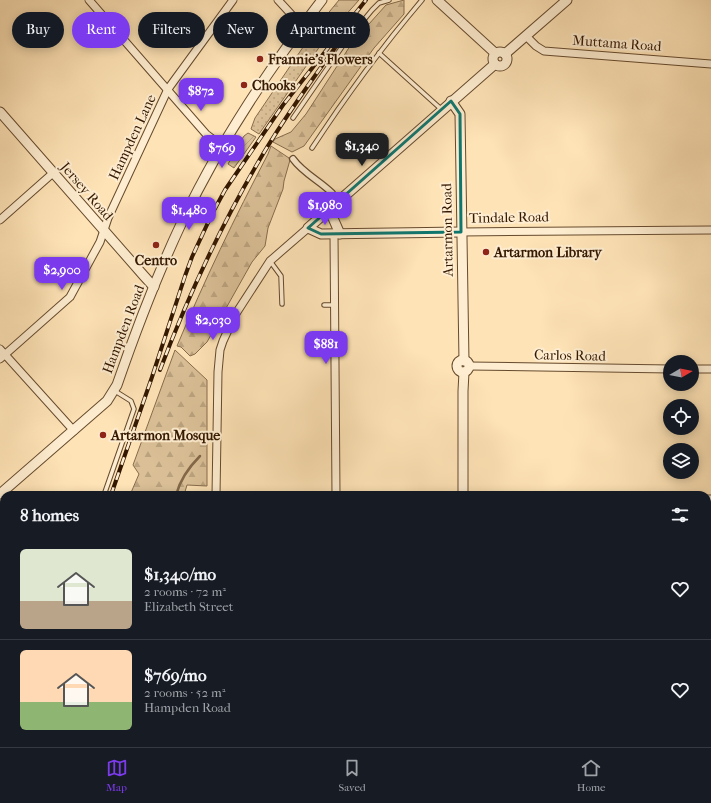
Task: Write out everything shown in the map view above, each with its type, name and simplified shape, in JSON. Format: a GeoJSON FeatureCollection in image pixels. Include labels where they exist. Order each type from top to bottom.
{"type":"FeatureCollection","features":[{"type":"Feature","properties":{"kind":"street"},"geometry":{"type":"LineString","coordinates":[[89,0],[206,134],[222,147]]}},
{"type":"Feature","properties":{"kind":"street","name":"Hampden Lane"},"geometry":{"type":"LineString","coordinates":[[2,354],[70,297],[100,242],[105,231],[108,218],[168,89],[233,0]]}},
{"type":"Feature","properties":{"kind":"street"},"geometry":{"type":"LineString","coordinates":[[278,0],[289,12]]}},
{"type":"Feature","properties":{"kind":"street","name":"Hampden Road"},"geometry":{"type":"LineString","coordinates":[[313,12],[322,0]]}},
{"type":"Feature","properties":{"kind":"street"},"geometry":{"type":"LineString","coordinates":[[437,0],[495,53]]}},
{"type":"Feature","properties":{"kind":"street"},"geometry":{"type":"LineString","coordinates":[[505,54],[567,0]]}},
{"type":"Feature","properties":{"kind":"street","name":"Muttama Road"},"geometry":{"type":"LineString","coordinates":[[526,36],[536,46],[544,51],[711,64]]}},
{"type":"Feature","properties":{"kind":"street","name":"Hampden Road"},"geometry":{"type":"LineString","coordinates":[[4,491],[74,431],[107,401],[114,391],[159,273],[182,221],[222,147],[287,48]]}},
{"type":"Feature","properties":{"kind":"street"},"geometry":{"type":"LineString","coordinates":[[495,53],[502,52],[505,54]]}},
{"type":"Feature","properties":{"kind":"street"},"geometry":{"type":"LineString","coordinates":[[495,53],[493,59],[495,64]]}},
{"type":"Feature","properties":{"kind":"street"},"geometry":{"type":"LineString","coordinates":[[495,64],[502,66],[505,63],[507,59],[505,54]]}},
{"type":"Feature","properties":{"kind":"street"},"geometry":{"type":"LineString","coordinates":[[216,491],[217,386],[218,361],[222,340],[235,315],[270,261],[495,64]]}},
{"type":"Feature","properties":{"kind":"street","name":"Artarmon Road"},"geometry":{"type":"LineString","coordinates":[[451,102],[460,114],[466,366],[463,391],[463,491]]}},
{"type":"Feature","properties":{"kind":"street","name":"Jersey Road"},"geometry":{"type":"LineString","coordinates":[[0,112],[154,287]]}},
{"type":"Feature","properties":{"kind":"street"},"geometry":{"type":"LineString","coordinates":[[293,159],[299,167],[324,185],[332,193]]}},
{"type":"Feature","properties":{"kind":"street"},"geometry":{"type":"LineString","coordinates":[[0,220],[53,173]]}},
{"type":"Feature","properties":{"kind":"street"},"geometry":{"type":"LineString","coordinates":[[329,209],[337,234],[334,304],[336,491]]}},
{"type":"Feature","properties":{"kind":"street","name":"Tindale Road"},"geometry":{"type":"LineString","coordinates":[[308,228],[321,234],[711,230]]}},
{"type":"Feature","properties":{"kind":"street"},"geometry":{"type":"LineString","coordinates":[[2,354],[74,431]]}},
{"type":"Feature","properties":{"kind":"street","name":"Carlos Road"},"geometry":{"type":"LineString","coordinates":[[466,366],[663,369]]}},
{"type":"Feature","properties":{"kind":"street"},"geometry":{"type":"LineString","coordinates":[[699,369],[711,369]]}},
{"type":"Feature","properties":{"kind":"lane"},"geometry":{"type":"LineString","coordinates":[[293,118],[344,44],[379,3],[390,0]]}},
{"type":"Feature","properties":{"kind":"lane"},"geometry":{"type":"LineString","coordinates":[[312,148],[340,105],[379,53],[422,0]]}},
{"type":"Feature","properties":{"kind":"lane"},"geometry":{"type":"LineString","coordinates":[[379,53],[442,110]]}},
{"type":"Feature","properties":{"kind":"lane"},"geometry":{"type":"LineString","coordinates":[[270,261],[281,276],[282,304]]}},
{"type":"Feature","properties":{"kind":"lane"},"geometry":{"type":"LineString","coordinates":[[324,305],[334,304]]}},
{"type":"Feature","properties":{"kind":"lane"},"geometry":{"type":"LineString","coordinates":[[106,491],[134,409],[131,401],[114,391]]}},
{"type":"Feature","properties":{"kind":"highlighted area"},"geometry":{"type":"Polygon","coordinates":[[[451,101],[460,114],[461,232],[321,234],[308,228],[451,101]]]}},
{"type":"Feature","properties":{"kind":"green space"},"geometry":{"type":"Polygon","coordinates":[[[339,0],[359,0],[348,12],[329,12],[339,0]]]}},
{"type":"Feature","properties":{"kind":"green space"},"geometry":{"type":"Polygon","coordinates":[[[404,0],[404,14],[374,48],[304,146],[292,152],[273,142],[275,139],[291,132],[306,114],[349,48],[370,48],[370,23],[386,5],[404,0]]]}},
{"type":"Feature","properties":{"kind":"green space"},"geometry":{"type":"Polygon","coordinates":[[[302,48],[319,48],[259,134],[251,129],[255,118],[302,48]]]}},
{"type":"Feature","properties":{"kind":"green space"},"geometry":{"type":"Polygon","coordinates":[[[248,133],[256,137],[234,168],[228,164],[244,136],[248,133]]]}},
{"type":"Feature","properties":{"kind":"green space"},"geometry":{"type":"Polygon","coordinates":[[[271,146],[290,160],[283,189],[268,228],[265,246],[252,262],[207,342],[195,354],[190,356],[181,347],[177,346],[220,249],[271,146]]]}},
{"type":"Feature","properties":{"kind":"green space"},"geometry":{"type":"Polygon","coordinates":[[[175,350],[207,380],[207,486],[187,485],[185,491],[132,491],[139,474],[133,465],[175,350]]]}},
{"type":"Feature","properties":{"kind":"waterway"},"geometry":{"type":"LineString","coordinates":[[177,491],[185,474],[200,456]]}},
{"type":"Feature","properties":{"kind":"railway"},"geometry":{"type":"LineString","coordinates":[[112,491],[185,276],[212,214],[225,190],[283,105],[366,0]]}},
{"type":"Feature","properties":{"kind":"railway"},"geometry":{"type":"LineString","coordinates":[[160,370],[194,287],[248,180],[291,109],[335,48]]}},
{"type":"Feature","properties":{"kind":"place","name":"Frannie's Flowers"},"geometry":{"type":"Point","coordinates":[260,59]}},
{"type":"Feature","properties":{"kind":"place","name":"Chooks"},"geometry":{"type":"Point","coordinates":[244,85]}},
{"type":"Feature","properties":{"kind":"place","name":"Centro"},"geometry":{"type":"Point","coordinates":[156,245]}},
{"type":"Feature","properties":{"kind":"place","name":"Artarmon Library"},"geometry":{"type":"Point","coordinates":[486,252]}},
{"type":"Feature","properties":{"kind":"place","name":"Artarmon Mosque"},"geometry":{"type":"Point","coordinates":[103,435]}}]}
